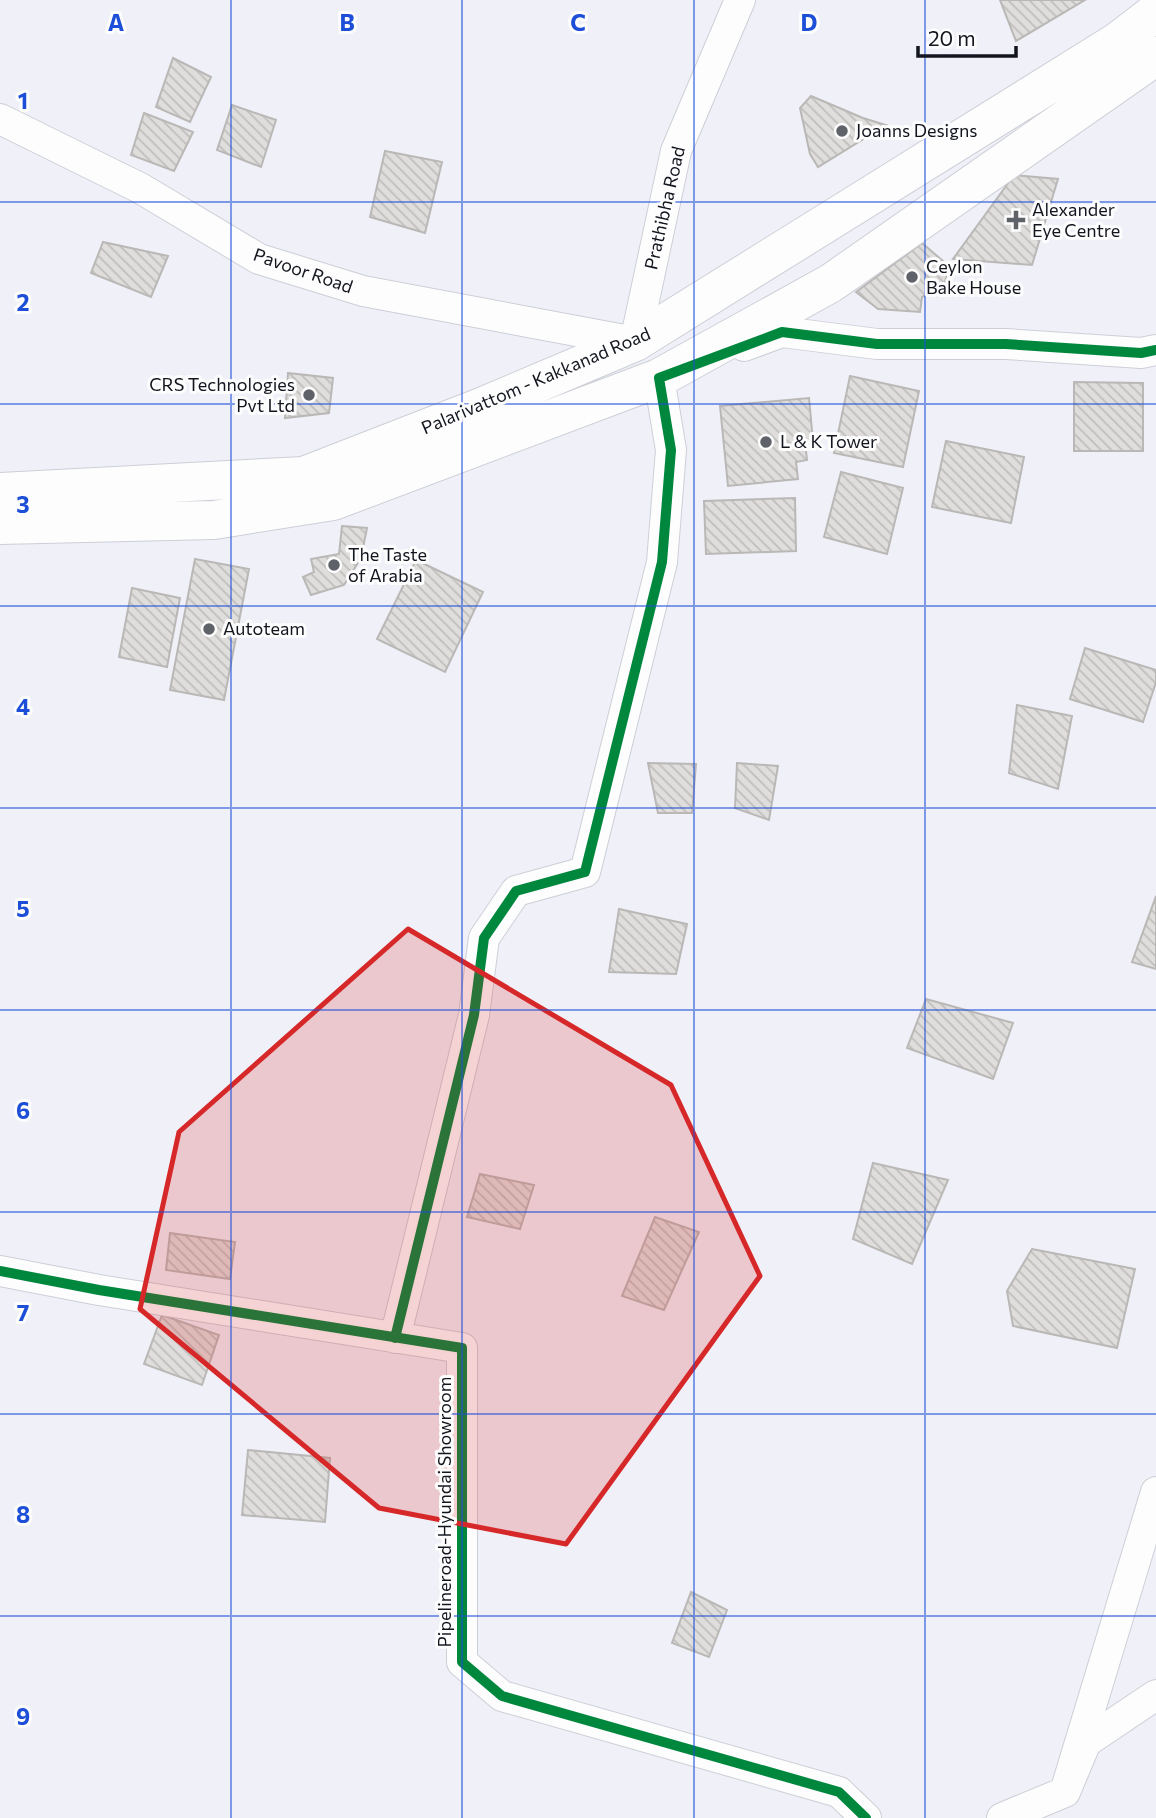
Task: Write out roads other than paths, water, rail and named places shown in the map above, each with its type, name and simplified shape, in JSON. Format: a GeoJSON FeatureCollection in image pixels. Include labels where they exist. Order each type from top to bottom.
{"type":"FeatureCollection","features":[{"type":"Feature","properties":{"kind":"main road","name":"Palarivattom - Kakkanad Road"},"geometry":{"type":"LineString","coordinates":[[0,492],[304,476],[479,408],[635,342],[1117,42],[1156,12]]}},
{"type":"Feature","properties":{"kind":"main road","name":"Palarivattom - Kakkanad Road"},"geometry":{"type":"LineString","coordinates":[[0,525],[214,520],[333,501],[659,378],[831,283],[1156,56]]}},
{"type":"Feature","properties":{"kind":"main road"},"geometry":{"type":"LineString","coordinates":[[968,135],[989,173]]}},
{"type":"Feature","properties":{"kind":"street","name":"Prathibha Road"},"geometry":{"type":"LineString","coordinates":[[635,342],[676,150],[740,0]]}},
{"type":"Feature","properties":{"kind":"street","name":"Pavoor Road"},"geometry":{"type":"LineString","coordinates":[[0,120],[140,188],[259,259],[363,291],[635,342]]}},
{"type":"Feature","properties":{"kind":"street"},"geometry":{"type":"LineString","coordinates":[[395,1338],[474,1015],[484,938],[516,891],[585,872],[662,562],[671,450],[659,378],[782,332],[877,344],[1006,344],[1141,353],[1156,350]]}},
{"type":"Feature","properties":{"kind":"street","name":"Pipelineroad-Hyundai Showroom"},"geometry":{"type":"LineString","coordinates":[[0,1271],[463,1348],[462,1662],[502,1696],[839,1793],[866,1818]]}},
{"type":"Feature","properties":{"kind":"street"},"geometry":{"type":"LineString","coordinates":[[1064,1805],[1156,1492]]}},
{"type":"Feature","properties":{"kind":"street"},"geometry":{"type":"LineString","coordinates":[[1064,1805],[1086,1742],[1156,1695]]}},
{"type":"Feature","properties":{"kind":"street"},"geometry":{"type":"LineString","coordinates":[[1002,1818],[1064,1805]]}},
{"type":"Feature","properties":{"kind":"place","name":"Joanns Designs"},"geometry":{"type":"Point","coordinates":[842,131]}},
{"type":"Feature","properties":{"kind":"place","name":"Alexander Eye Centre"},"geometry":{"type":"Point","coordinates":[1016,220]}},
{"type":"Feature","properties":{"kind":"place","name":"Ceylon Bake House"},"geometry":{"type":"Point","coordinates":[912,277]}},
{"type":"Feature","properties":{"kind":"place","name":"CRS Technologies Pvt Ltd"},"geometry":{"type":"Point","coordinates":[309,395]}},
{"type":"Feature","properties":{"kind":"place","name":"L & K Tower"},"geometry":{"type":"Point","coordinates":[766,442]}},
{"type":"Feature","properties":{"kind":"place","name":"The Taste of Arabia"},"geometry":{"type":"Point","coordinates":[334,565]}},
{"type":"Feature","properties":{"kind":"place","name":"Autoteam"},"geometry":{"type":"Point","coordinates":[209,629]}}]}
